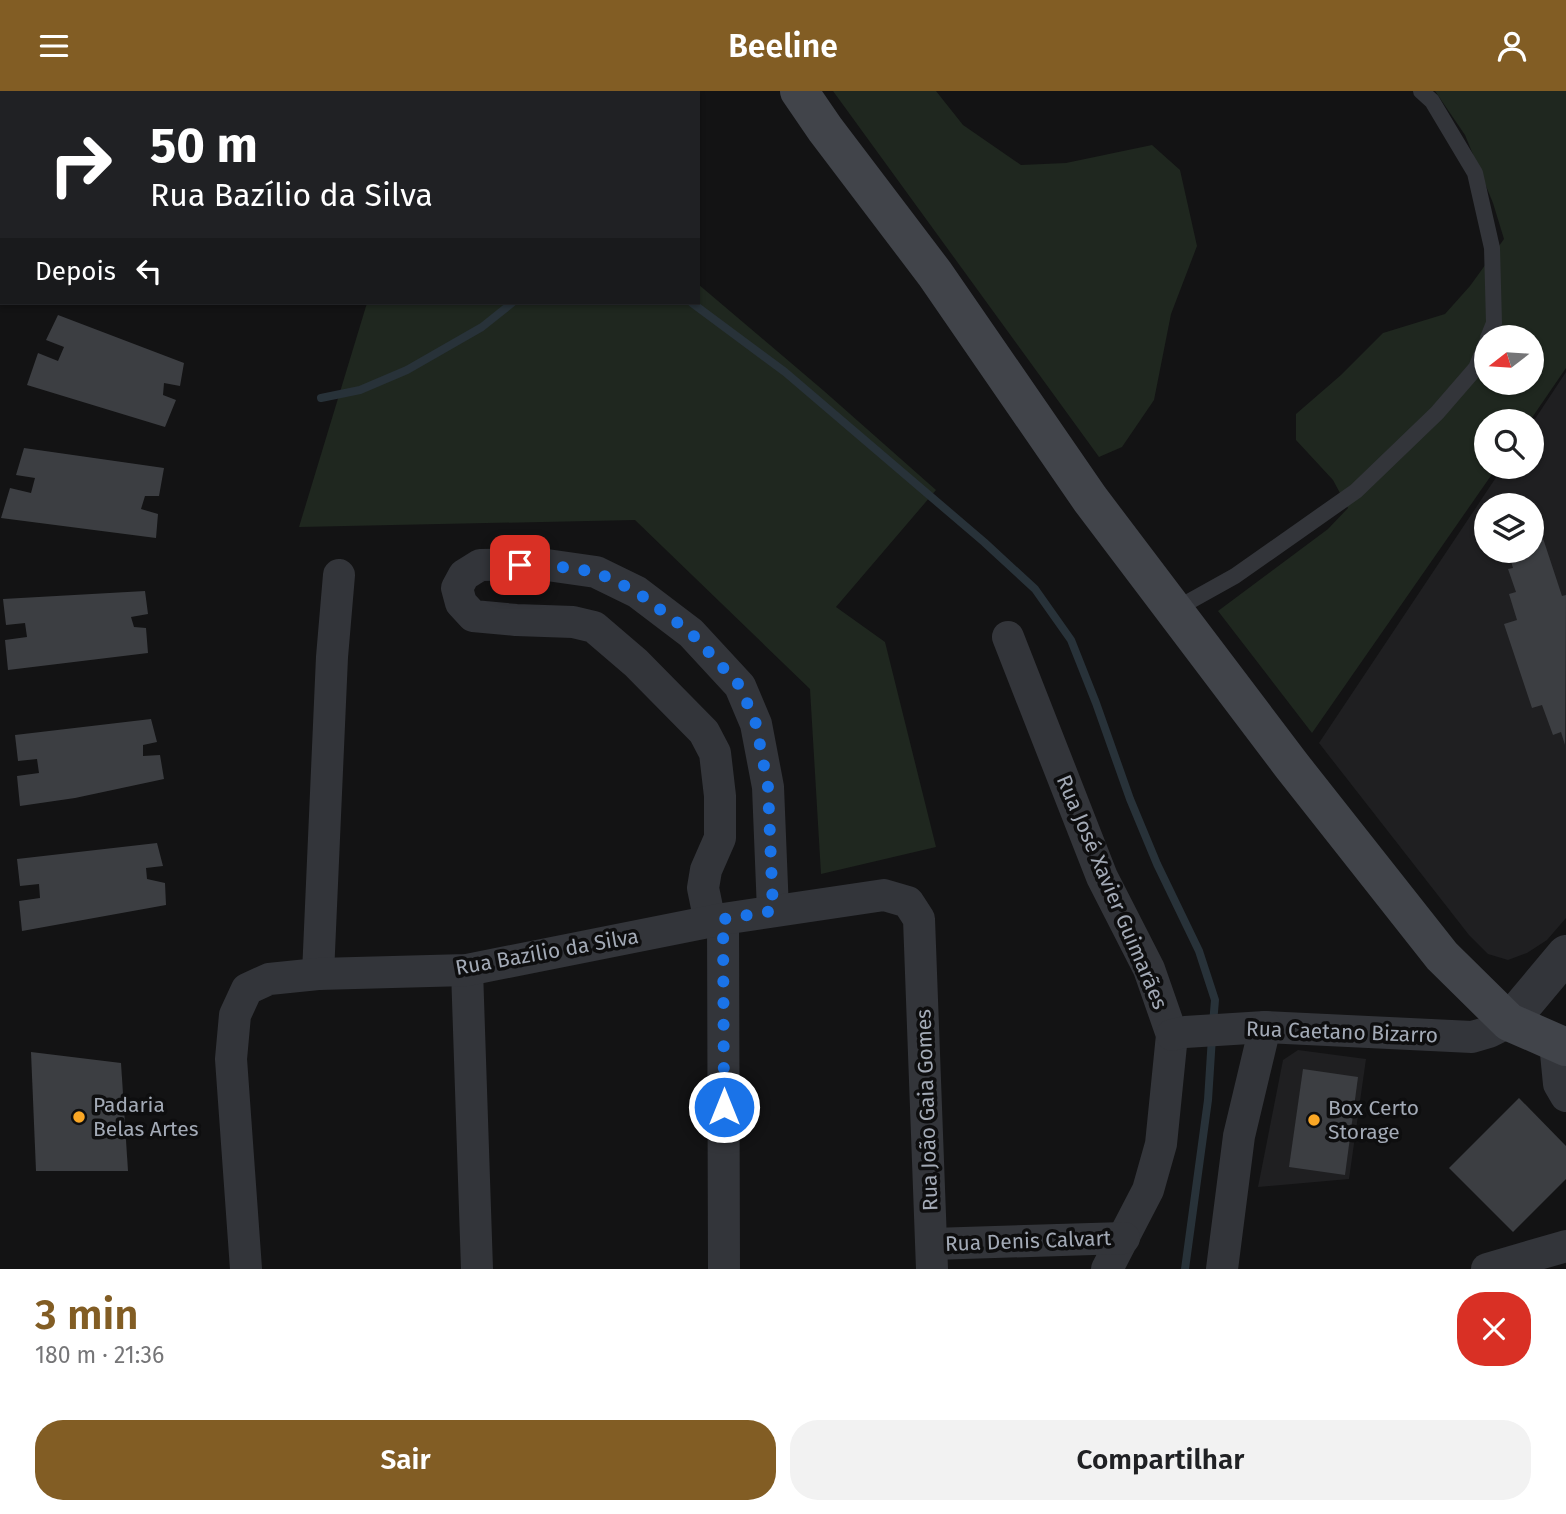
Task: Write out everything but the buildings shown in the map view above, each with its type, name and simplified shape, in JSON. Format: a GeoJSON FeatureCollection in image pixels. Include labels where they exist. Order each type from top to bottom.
{"type":"FeatureCollection","features":[{"type":"Feature","properties":{"kind":"main road"},"geometry":{"type":"LineString","coordinates":[[799,91],[935,274],[1090,499],[1292,766],[1443,956],[1509,1022],[1561,1045]]}},
{"type":"Feature","properties":{"kind":"street"},"geometry":{"type":"LineString","coordinates":[[724,1269],[717,920],[703,888],[706,870],[720,838],[720,796],[715,753],[704,732],[636,663],[594,627],[573,622],[473,616],[461,603],[457,588],[464,575],[480,565],[540,564],[596,572],[637,592],[691,633],[740,686],[756,724],[768,787],[773,911]]}},
{"type":"Feature","properties":{"kind":"street"},"geometry":{"type":"LineString","coordinates":[[318,974],[331,657],[339,575]]}},
{"type":"Feature","properties":{"kind":"street","name":"Rua José Xavier Guimarães"},"geometry":{"type":"LineString","coordinates":[[1008,637],[1102,877],[1178,1033],[1161,1144],[1148,1190],[1107,1269]]}},
{"type":"Feature","properties":{"kind":"street","name":"Rua Bazílio da Silva"},"geometry":{"type":"LineString","coordinates":[[246,1269],[231,1059],[235,1015],[247,989],[269,979],[318,974],[467,970],[717,920],[884,895],[908,902],[919,919],[920,951]]}},
{"type":"Feature","properties":{"kind":"street","name":"Rua João Gaia Gomes"},"geometry":{"type":"LineString","coordinates":[[920,951],[932,1257]]}},
{"type":"Feature","properties":{"kind":"street"},"geometry":{"type":"LineString","coordinates":[[1509,1022],[1566,954]]}},
{"type":"Feature","properties":{"kind":"street"},"geometry":{"type":"LineString","coordinates":[[467,970],[477,1269]]}},
{"type":"Feature","properties":{"kind":"street","name":"Rua Caetano Bizarro"},"geometry":{"type":"LineString","coordinates":[[1178,1033],[1265,1027],[1472,1037],[1489,1033],[1509,1022]]}},
{"type":"Feature","properties":{"kind":"street"},"geometry":{"type":"LineString","coordinates":[[1222,1269],[1239,1136],[1265,1027]]}},
{"type":"Feature","properties":{"kind":"street"},"geometry":{"type":"LineString","coordinates":[[1561,1045],[1559,1084],[1566,1096]]}},
{"type":"Feature","properties":{"kind":"street","name":"Rua Denis Calvart"},"geometry":{"type":"LineString","coordinates":[[932,1257],[1124,1238]]}},
{"type":"Feature","properties":{"kind":"street"},"geometry":{"type":"LineString","coordinates":[[1487,1269],[1566,1246]]}},
{"type":"Feature","properties":{"kind":"lane"},"geometry":{"type":"LineString","coordinates":[[1420,91],[1432,101],[1475,173],[1492,248],[1493,325]]}},
{"type":"Feature","properties":{"kind":"lane"},"geometry":{"type":"LineString","coordinates":[[1174,610],[1235,576],[1356,491],[1437,413],[1474,370]]}},
{"type":"Feature","properties":{"kind":"shaded area"},"geometry":{"type":"Polygon","coordinates":[[[833,91],[936,91],[963,125],[1021,165],[1066,163],[1152,145],[1180,170],[1197,246],[1171,314],[1154,400],[1122,447],[1099,457],[833,91]]]}},
{"type":"Feature","properties":{"kind":"shaded area"},"geometry":{"type":"Polygon","coordinates":[[[1435,91],[1566,91],[1566,368],[1538,409],[1474,409],[1474,479],[1489,479],[1479,493],[1474,493],[1474,500],[1312,733],[1218,611],[1328,529],[1348,508],[1333,480],[1296,440],[1296,414],[1341,375],[1383,333],[1445,314],[1470,286],[1504,239],[1493,203],[1465,135],[1435,91]]]}},
{"type":"Feature","properties":{"kind":"shaded area"},"geometry":{"type":"Polygon","coordinates":[[[700,286],[936,490],[836,607],[885,642],[936,847],[821,874],[810,689],[635,520],[299,527],[366,305],[700,305],[700,286]]]}},
{"type":"Feature","properties":{"kind":"shaded area"},"geometry":{"type":"Polygon","coordinates":[[[1566,372],[1566,918],[1547,940],[1527,953],[1508,960],[1488,954],[1469,935],[1319,743],[1474,510],[1474,563],[1544,563],[1544,493],[1486,493],[1495,479],[1544,479],[1544,409],[1542,409],[1566,372]]]}},
{"type":"Feature","properties":{"kind":"shaded area","name":"Box Certo Storage"},"geometry":{"type":"Polygon","coordinates":[[[1298,1050],[1366,1059],[1349,1179],[1258,1187],[1283,1060],[1298,1050]]]}},
{"type":"Feature","properties":{"kind":"waterway"},"geometry":{"type":"LineString","coordinates":[[321,398],[360,390],[407,370],[482,327],[510,305]]}},
{"type":"Feature","properties":{"kind":"waterway"},"geometry":{"type":"LineString","coordinates":[[695,305],[785,372],[1035,589],[1071,640],[1130,799],[1157,864],[1199,951],[1215,1000],[1213,1024]]}},
{"type":"Feature","properties":{"kind":"waterway"},"geometry":{"type":"LineString","coordinates":[[1185,1269],[1208,1100],[1212,1037]]}},
{"type":"Feature","properties":{"kind":"place","name":"Padaria Belas Artes"},"geometry":{"type":"Point","coordinates":[79,1117]}},
{"type":"Feature","properties":{"kind":"place","name":"Box Certo Storage"},"geometry":{"type":"Point","coordinates":[1314,1120]}},
{"type":"Feature","properties":{"kind":"route"},"geometry":{"type":"LineString","coordinates":[[520,565],[540,564],[596,572],[637,592],[691,633],[740,686],[756,724],[768,787],[773,911],[723,919],[724,1107]]}}]}
